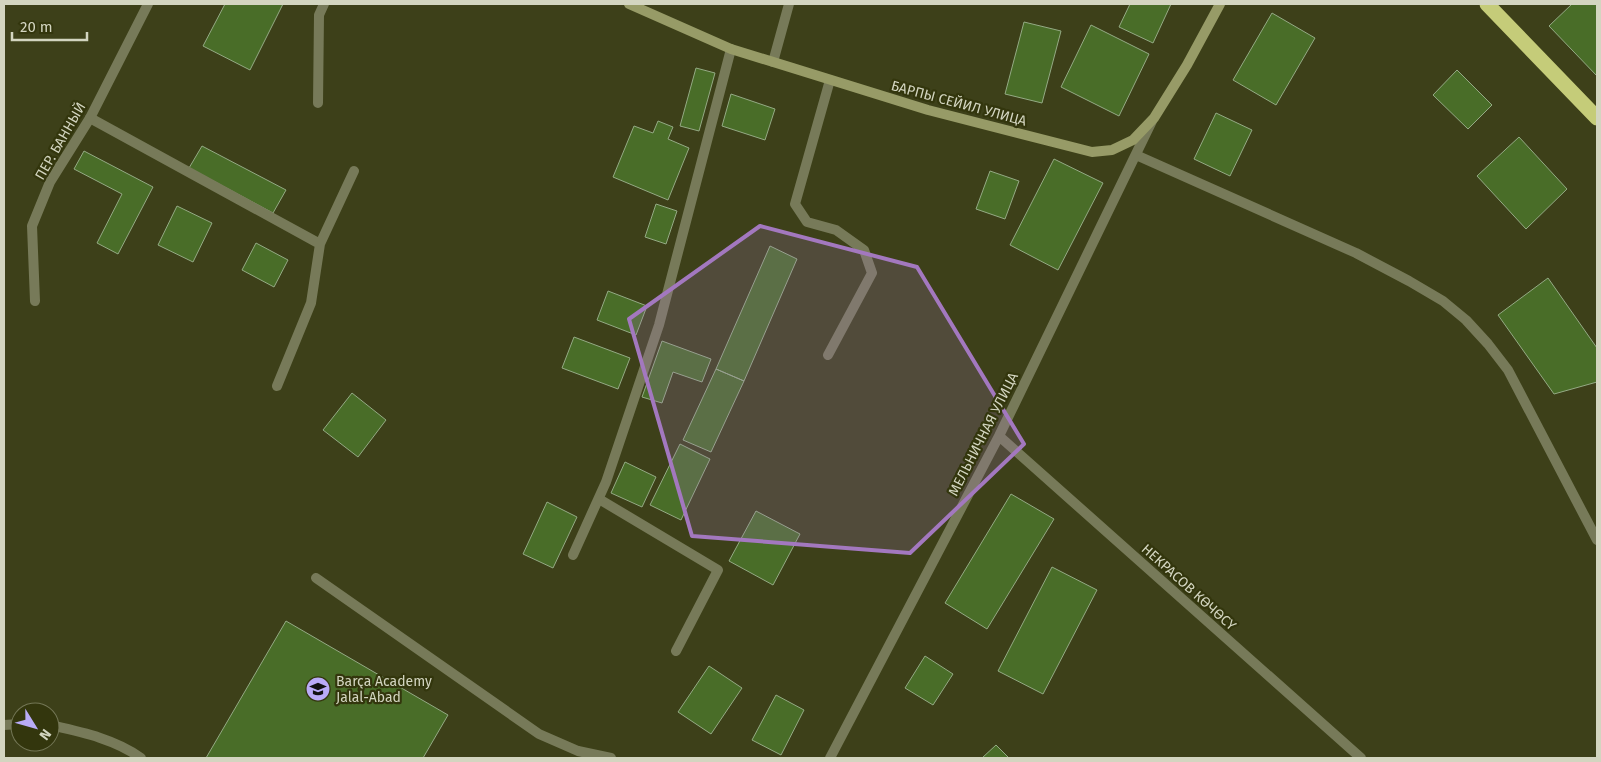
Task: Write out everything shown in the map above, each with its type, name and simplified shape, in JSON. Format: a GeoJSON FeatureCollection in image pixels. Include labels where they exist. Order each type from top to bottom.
{"type":"FeatureCollection","features":[{"type":"Feature","properties":{"kind":"highway"},"geometry":{"type":"LineString","coordinates":[[1487,4],[1597,118]]}},
{"type":"Feature","properties":{"kind":"main road","name":"БАРПЫ СЕЙИЛ УЛИЦА"},"geometry":{"type":"LineString","coordinates":[[629,4],[731,49],[928,110],[1092,152],[1112,150],[1133,140],[1154,118],[1187,65],[1220,4]]}},
{"type":"Feature","properties":{"kind":"street","name":"ПЕР. БАННЫЙ"},"geometry":{"type":"LineString","coordinates":[[36,302],[32,226],[50,182],[90,118],[148,4]]}},
{"type":"Feature","properties":{"kind":"street"},"geometry":{"type":"LineString","coordinates":[[318,103],[319,14],[324,4]]}},
{"type":"Feature","properties":{"kind":"street"},"geometry":{"type":"LineString","coordinates":[[773,62],[789,4]]}},
{"type":"Feature","properties":{"kind":"street"},"geometry":{"type":"LineString","coordinates":[[573,555],[606,482],[659,325],[731,49]]}},
{"type":"Feature","properties":{"kind":"street"},"geometry":{"type":"LineString","coordinates":[[828,355],[872,273],[864,250],[836,230],[806,222],[795,204],[830,80]]}},
{"type":"Feature","properties":{"kind":"street"},"geometry":{"type":"LineString","coordinates":[[90,118],[320,244]]}},
{"type":"Feature","properties":{"kind":"street","name":"МЕЛЬНИЧНАЯ УЛИЦА"},"geometry":{"type":"LineString","coordinates":[[830,758],[999,436],[1154,118]]}},
{"type":"Feature","properties":{"kind":"street"},"geometry":{"type":"LineString","coordinates":[[1136,155],[1356,253],[1426,291],[1466,320],[1508,370],[1597,540]]}},
{"type":"Feature","properties":{"kind":"street"},"geometry":{"type":"LineString","coordinates":[[277,386],[310,303],[320,244],[354,171]]}},
{"type":"Feature","properties":{"kind":"street","name":"НЕКРАСОВ КӨЧӨСҮ"},"geometry":{"type":"LineString","coordinates":[[999,436],[1361,758]]}},
{"type":"Feature","properties":{"kind":"street"},"geometry":{"type":"LineString","coordinates":[[598,499],[718,570],[676,651]]}},
{"type":"Feature","properties":{"kind":"street"},"geometry":{"type":"LineString","coordinates":[[316,578],[539,734],[578,751],[611,758]]}},
{"type":"Feature","properties":{"kind":"street"},"geometry":{"type":"LineString","coordinates":[[60,727],[96,736],[131,750],[141,758]]}},
{"type":"Feature","properties":{"kind":"highlighted area"},"geometry":{"type":"Polygon","coordinates":[[[760,226],[917,267],[1024,444],[910,553],[692,536],[629,319],[760,226]]]}},
{"type":"Feature","properties":{"kind":"building"},"geometry":{"type":"Polygon","coordinates":[[[225,4],[283,4],[250,70],[203,46],[225,4]]]}},
{"type":"Feature","properties":{"kind":"building"},"geometry":{"type":"Polygon","coordinates":[[[1130,4],[1171,4],[1153,43],[1119,27],[1130,4]]]}},
{"type":"Feature","properties":{"kind":"building"},"geometry":{"type":"Polygon","coordinates":[[[1572,4],[1597,4],[1597,76],[1549,26],[1572,4]]]}},
{"type":"Feature","properties":{"kind":"building"},"geometry":{"type":"Polygon","coordinates":[[[1272,13],[1315,38],[1276,105],[1233,80],[1272,13]]]}},
{"type":"Feature","properties":{"kind":"building"},"geometry":{"type":"Polygon","coordinates":[[[1024,22],[1061,31],[1042,103],[1005,94],[1024,22]]]}},
{"type":"Feature","properties":{"kind":"building"},"geometry":{"type":"Polygon","coordinates":[[[1091,25],[1149,54],[1119,116],[1061,87],[1091,25]]]}},
{"type":"Feature","properties":{"kind":"building"},"geometry":{"type":"Polygon","coordinates":[[[696,68],[715,73],[699,131],[680,126],[696,68]]]}},
{"type":"Feature","properties":{"kind":"building"},"geometry":{"type":"Polygon","coordinates":[[[1457,70],[1492,105],[1468,129],[1433,95],[1457,70]]]}},
{"type":"Feature","properties":{"kind":"building"},"geometry":{"type":"Polygon","coordinates":[[[731,94],[775,109],[765,140],[722,126],[731,94]]]}},
{"type":"Feature","properties":{"kind":"building"},"geometry":{"type":"Polygon","coordinates":[[[1216,113],[1252,130],[1230,176],[1194,159],[1216,113]]]}},
{"type":"Feature","properties":{"kind":"building"},"geometry":{"type":"Polygon","coordinates":[[[658,121],[673,127],[668,139],[689,148],[668,200],[613,177],[634,126],[653,133],[658,121]]]}},
{"type":"Feature","properties":{"kind":"building"},"geometry":{"type":"Polygon","coordinates":[[[1519,137],[1567,189],[1526,229],[1477,176],[1519,137]]]}},
{"type":"Feature","properties":{"kind":"building"},"geometry":{"type":"Polygon","coordinates":[[[202,146],[286,190],[273,213],[189,168],[202,146]]]}},
{"type":"Feature","properties":{"kind":"building"},"geometry":{"type":"Polygon","coordinates":[[[84,151],[153,187],[118,254],[97,243],[122,194],[74,169],[84,151]]]}},
{"type":"Feature","properties":{"kind":"building"},"geometry":{"type":"Polygon","coordinates":[[[1054,159],[1103,183],[1058,270],[1010,245],[1054,159]]]}},
{"type":"Feature","properties":{"kind":"building"},"geometry":{"type":"Polygon","coordinates":[[[990,171],[1019,181],[1005,219],[976,209],[990,171]]]}},
{"type":"Feature","properties":{"kind":"building"},"geometry":{"type":"Polygon","coordinates":[[[656,204],[677,211],[666,244],[645,237],[656,204]]]}},
{"type":"Feature","properties":{"kind":"building"},"geometry":{"type":"Polygon","coordinates":[[[177,206],[212,223],[193,262],[158,245],[177,206]]]}},
{"type":"Feature","properties":{"kind":"building"},"geometry":{"type":"Polygon","coordinates":[[[256,243],[288,260],[274,287],[242,270],[256,243]]]}},
{"type":"Feature","properties":{"kind":"building"},"geometry":{"type":"Polygon","coordinates":[[[770,246],[797,259],[744,381],[716,369],[770,246]]]}},
{"type":"Feature","properties":{"kind":"building"},"geometry":{"type":"Polygon","coordinates":[[[1548,278],[1597,348],[1597,382],[1554,394],[1498,315],[1548,278]]]}},
{"type":"Feature","properties":{"kind":"building"},"geometry":{"type":"Polygon","coordinates":[[[608,291],[647,306],[636,335],[597,320],[608,291]]]}},
{"type":"Feature","properties":{"kind":"building"},"geometry":{"type":"Polygon","coordinates":[[[574,337],[630,358],[618,389],[562,368],[574,337]]]}},
{"type":"Feature","properties":{"kind":"building"},"geometry":{"type":"Polygon","coordinates":[[[662,341],[711,359],[702,382],[673,372],[662,403],[642,397],[662,341]]]}},
{"type":"Feature","properties":{"kind":"building"},"geometry":{"type":"Polygon","coordinates":[[[716,369],[744,381],[711,452],[683,440],[716,369]]]}},
{"type":"Feature","properties":{"kind":"building"},"geometry":{"type":"Polygon","coordinates":[[[352,393],[386,420],[358,457],[323,430],[352,393]]]}},
{"type":"Feature","properties":{"kind":"building"},"geometry":{"type":"Polygon","coordinates":[[[680,444],[710,459],[681,520],[650,505],[680,444]]]}},
{"type":"Feature","properties":{"kind":"building"},"geometry":{"type":"Polygon","coordinates":[[[625,462],[656,477],[642,507],[611,493],[625,462]]]}},
{"type":"Feature","properties":{"kind":"building"},"geometry":{"type":"Polygon","coordinates":[[[1011,494],[1054,519],[987,629],[945,603],[1011,494]]]}},
{"type":"Feature","properties":{"kind":"building"},"geometry":{"type":"Polygon","coordinates":[[[547,502],[577,517],[553,568],[523,554],[547,502]]]}},
{"type":"Feature","properties":{"kind":"building"},"geometry":{"type":"Polygon","coordinates":[[[756,511],[800,534],[773,585],[729,561],[756,511]]]}},
{"type":"Feature","properties":{"kind":"building"},"geometry":{"type":"Polygon","coordinates":[[[1052,567],[1097,590],[1043,694],[998,671],[1052,567]]]}},
{"type":"Feature","properties":{"kind":"building","name":"Barça Academy Jalal-Abad"},"geometry":{"type":"Polygon","coordinates":[[[286,621],[448,715],[423,758],[206,758],[286,621]]]}},
{"type":"Feature","properties":{"kind":"building"},"geometry":{"type":"Polygon","coordinates":[[[925,656],[953,674],[933,705],[905,688],[925,656]]]}},
{"type":"Feature","properties":{"kind":"building"},"geometry":{"type":"Polygon","coordinates":[[[709,666],[742,688],[711,734],[678,712],[709,666]]]}},
{"type":"Feature","properties":{"kind":"building"},"geometry":{"type":"Polygon","coordinates":[[[776,695],[804,710],[781,755],[752,740],[776,695]]]}},
{"type":"Feature","properties":{"kind":"building"},"geometry":{"type":"Polygon","coordinates":[[[996,745],[1009,758],[982,758],[996,745]]]}},
{"type":"Feature","properties":{"kind":"place","name":"Barça Academy Jalal-Abad"},"geometry":{"type":"Point","coordinates":[318,689]}}]}
